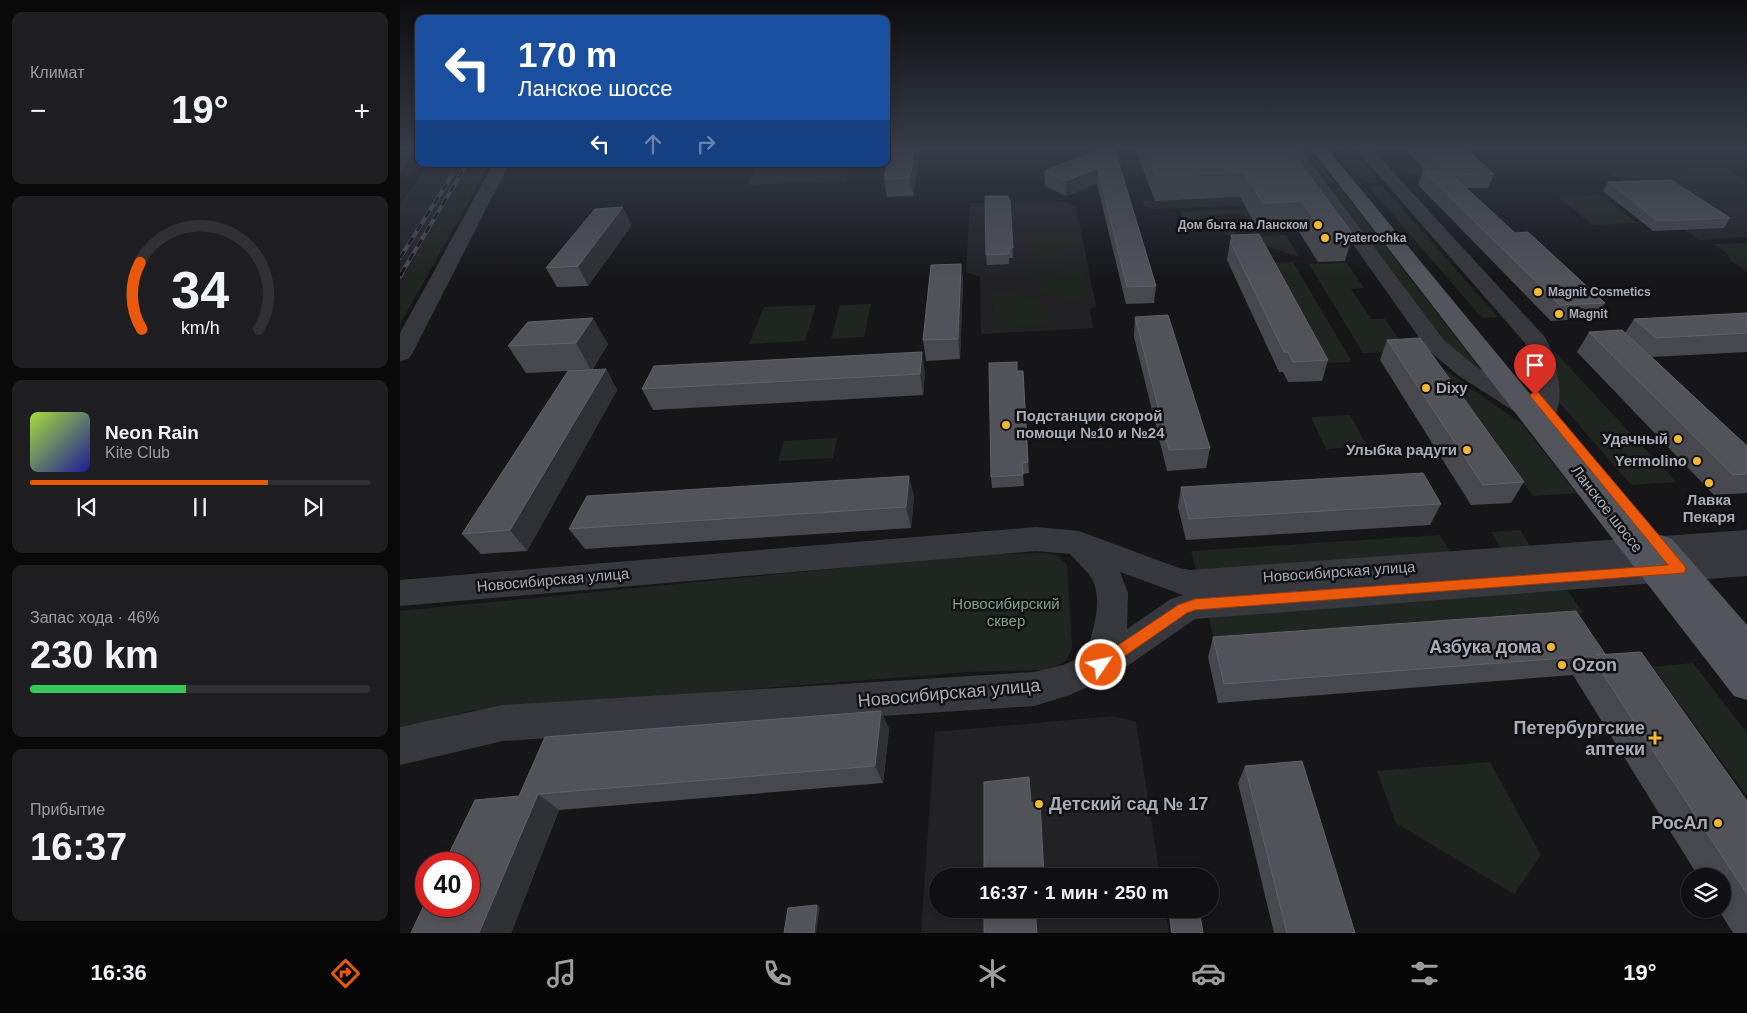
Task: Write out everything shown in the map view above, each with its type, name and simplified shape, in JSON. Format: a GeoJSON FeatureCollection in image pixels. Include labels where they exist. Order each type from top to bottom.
{"type":"FeatureCollection","features":[{"type":"Feature","properties":{"kind":"main road","name":"Ланское шоссе"},"geometry":{"type":"LineString","coordinates":[[1354,191],[1537,409]]}},
{"type":"Feature","properties":{"kind":"main road","name":"Ланское шоссе"},"geometry":{"type":"LineString","coordinates":[[1364,191],[1659,559],[1747,684]]}},
{"type":"Feature","properties":{"kind":"main road","name":"Ланское шоссе"},"geometry":{"type":"LineString","coordinates":[[1659,559],[1747,650]]}},
{"type":"Feature","properties":{"kind":"street"},"geometry":{"type":"LineString","coordinates":[[400,354],[487,191]]}},
{"type":"Feature","properties":{"kind":"street"},"geometry":{"type":"LineString","coordinates":[[1324,191],[1436,344],[1467,371],[1537,409],[1546,368],[1543,355],[1536,341],[1400,191]]}},
{"type":"Feature","properties":{"kind":"street","name":"Новосибирская улица"},"geometry":{"type":"LineString","coordinates":[[400,593],[1036,539],[1079,543],[1177,581],[1190,583],[1659,559],[1747,564]]}},
{"type":"Feature","properties":{"kind":"street","name":"Новосибирская улица"},"geometry":{"type":"LineString","coordinates":[[400,746],[503,723],[1034,689],[1067,680],[1101,665],[1183,609],[1195,605],[1659,559],[1747,542]]}},
{"type":"Feature","properties":{"kind":"street"},"geometry":{"type":"LineString","coordinates":[[1079,543],[1105,574],[1111,595],[1112,624],[1101,665]]}},
{"type":"Feature","properties":{"kind":"shaded area"},"geometry":{"type":"Polygon","coordinates":[[[410,191],[471,191],[400,317],[400,204],[410,191]]]}},
{"type":"Feature","properties":{"kind":"shaded area"},"geometry":{"type":"Polygon","coordinates":[[[1629,191],[1747,191],[1747,237],[1699,240],[1629,191]]]}},
{"type":"Feature","properties":{"kind":"shaded area"},"geometry":{"type":"Polygon","coordinates":[[[1065,202],[1076,206],[1096,306],[1090,310],[1093,328],[981,334],[980,277],[966,272],[970,203],[1065,202]]]}},
{"type":"Feature","properties":{"kind":"shaded area"},"geometry":{"type":"Polygon","coordinates":[[[1747,243],[1747,272],[1731,261],[1728,254],[1713,244],[1747,243]]]}},
{"type":"Feature","properties":{"kind":"shaded area","name":"Детский сад № 17"},"geometry":{"type":"Polygon","coordinates":[[[1114,716],[1136,722],[1159,868],[929,868],[929,918],[1166,918],[1169,933],[921,933],[935,732],[1114,716]]]}},
{"type":"Feature","properties":{"kind":"green space"},"geometry":{"type":"Polygon","coordinates":[[[457,191],[475,191],[400,324],[400,289],[457,191]]]}},
{"type":"Feature","properties":{"kind":"green space"},"geometry":{"type":"Polygon","coordinates":[[[1331,191],[1342,191],[1482,371],[1474,368],[1445,341],[1331,191]]]}},
{"type":"Feature","properties":{"kind":"green space"},"geometry":{"type":"Polygon","coordinates":[[[1372,191],[1386,191],[1498,317],[1482,318],[1372,191]]]}},
{"type":"Feature","properties":{"kind":"green space"},"geometry":{"type":"Polygon","coordinates":[[[1600,195],[1637,223],[1592,225],[1557,196],[1600,195]]]}},
{"type":"Feature","properties":{"kind":"green space"},"geometry":{"type":"Polygon","coordinates":[[[1247,197],[1263,205],[1154,209],[1144,206],[1142,201],[1247,197]]]}},
{"type":"Feature","properties":{"kind":"green space"},"geometry":{"type":"Polygon","coordinates":[[[1270,209],[1276,219],[1253,220],[1241,214],[1208,215],[1198,224],[1184,220],[1180,211],[1270,209]]]}},
{"type":"Feature","properties":{"kind":"green space"},"geometry":{"type":"Polygon","coordinates":[[[1228,220],[1229,226],[1236,233],[1230,236],[1223,231],[1209,227],[1205,223],[1208,221],[1228,220]]]}},
{"type":"Feature","properties":{"kind":"green space"},"geometry":{"type":"Polygon","coordinates":[[[1070,231],[1072,240],[1050,256],[1035,258],[1033,236],[1070,231]]]}},
{"type":"Feature","properties":{"kind":"green space"},"geometry":{"type":"Polygon","coordinates":[[[1286,235],[1299,257],[1262,245],[1258,239],[1262,236],[1286,235]]]}},
{"type":"Feature","properties":{"kind":"green space"},"geometry":{"type":"Polygon","coordinates":[[[1747,244],[1747,264],[1720,245],[1747,244]]]}},
{"type":"Feature","properties":{"kind":"green space"},"geometry":{"type":"Polygon","coordinates":[[[1293,262],[1352,362],[1320,363],[1267,263],[1293,262]]]}},
{"type":"Feature","properties":{"kind":"green space"},"geometry":{"type":"Polygon","coordinates":[[[1347,263],[1364,288],[1351,289],[1371,319],[1385,319],[1407,351],[1363,353],[1309,264],[1347,263]]]}},
{"type":"Feature","properties":{"kind":"green space"},"geometry":{"type":"Polygon","coordinates":[[[1083,269],[1087,294],[1070,303],[1037,289],[1036,274],[1083,269]]]}},
{"type":"Feature","properties":{"kind":"green space"},"geometry":{"type":"Polygon","coordinates":[[[1015,291],[1044,304],[1047,325],[995,328],[993,293],[1015,291]]]}},
{"type":"Feature","properties":{"kind":"green space"},"geometry":{"type":"Polygon","coordinates":[[[871,304],[864,337],[831,339],[840,305],[871,304]]]}},
{"type":"Feature","properties":{"kind":"green space"},"geometry":{"type":"Polygon","coordinates":[[[816,305],[805,341],[749,344],[764,307],[816,305]]]}},
{"type":"Feature","properties":{"kind":"green space"},"geometry":{"type":"Polygon","coordinates":[[[1554,351],[1676,482],[1631,485],[1558,401],[1554,351]]]}},
{"type":"Feature","properties":{"kind":"green space"},"geometry":{"type":"Polygon","coordinates":[[[1440,366],[1523,425],[1576,493],[1533,496],[1440,366]]]}},
{"type":"Feature","properties":{"kind":"green space"},"geometry":{"type":"Polygon","coordinates":[[[1350,415],[1367,446],[1326,449],[1311,417],[1350,415]]]}},
{"type":"Feature","properties":{"kind":"green space"},"geometry":{"type":"Polygon","coordinates":[[[837,438],[833,458],[778,461],[784,441],[837,438]]]}},
{"type":"Feature","properties":{"kind":"green space"},"geometry":{"type":"Polygon","coordinates":[[[1520,530],[1531,548],[1502,550],[1491,532],[1520,530]]]}},
{"type":"Feature","properties":{"kind":"green space"},"geometry":{"type":"Polygon","coordinates":[[[1440,535],[1451,553],[1196,570],[1191,551],[1440,535]]]}},
{"type":"Feature","properties":{"kind":"green space","name":"Новосибирский сквер"},"geometry":{"type":"Polygon","coordinates":[[[1046,553],[1058,556],[1067,565],[1072,645],[1069,656],[1063,662],[1044,670],[969,672],[469,711],[400,729],[400,611],[986,554],[1046,553]]]}},
{"type":"Feature","properties":{"kind":"green space"},"geometry":{"type":"Polygon","coordinates":[[[1566,588],[1583,613],[1215,642],[1208,615],[1566,588]]]}},
{"type":"Feature","properties":{"kind":"green space"},"geometry":{"type":"Polygon","coordinates":[[[1693,663],[1747,733],[1747,796],[1653,667],[1693,663]]]}},
{"type":"Feature","properties":{"kind":"green space"},"geometry":{"type":"Polygon","coordinates":[[[1490,762],[1541,855],[1514,894],[1396,823],[1377,771],[1490,762]]]}},
{"type":"Feature","properties":{"kind":"building"},"geometry":{"type":"Polygon","coordinates":[[[1103,191],[1127,191],[1156,286],[1127,287],[1103,191]]]}},
{"type":"Feature","properties":{"kind":"building"},"geometry":{"type":"Polygon","coordinates":[[[1255,191],[1321,191],[1353,234],[1325,235],[1302,201],[1263,203],[1255,191]]]}},
{"type":"Feature","properties":{"kind":"building"},"geometry":{"type":"Polygon","coordinates":[[[1443,191],[1469,191],[1515,233],[1528,232],[1605,303],[1560,305],[1443,191]]]}},
{"type":"Feature","properties":{"kind":"building"},"geometry":{"type":"Polygon","coordinates":[[[1619,191],[1687,191],[1730,218],[1658,221],[1619,191]]]}},
{"type":"Feature","properties":{"kind":"building"},"geometry":{"type":"Polygon","coordinates":[[[985,196],[1008,196],[1008,200],[1010,200],[1013,248],[1008,248],[1009,254],[986,255],[985,196]]]}},
{"type":"Feature","properties":{"kind":"building"},"geometry":{"type":"Polygon","coordinates":[[[623,207],[578,266],[546,268],[595,209],[623,207]]]}},
{"type":"Feature","properties":{"kind":"building"},"geometry":{"type":"Polygon","coordinates":[[[1259,234],[1328,360],[1293,362],[1288,352],[1284,352],[1230,241],[1234,241],[1231,235],[1259,234]]]}},
{"type":"Feature","properties":{"kind":"building"},"geometry":{"type":"Polygon","coordinates":[[[961,264],[958,339],[923,340],[931,265],[961,264]]]}},
{"type":"Feature","properties":{"kind":"building"},"geometry":{"type":"Polygon","coordinates":[[[1747,313],[1747,333],[1656,338],[1634,319],[1747,313]]]}},
{"type":"Feature","properties":{"kind":"building"},"geometry":{"type":"Polygon","coordinates":[[[1168,315],[1210,448],[1169,450],[1135,317],[1168,315]]]}},
{"type":"Feature","properties":{"kind":"building"},"geometry":{"type":"Polygon","coordinates":[[[593,318],[576,343],[508,346],[528,322],[593,318]]]}},
{"type":"Feature","properties":{"kind":"building"},"geometry":{"type":"Polygon","coordinates":[[[1622,330],[1747,446],[1747,474],[1733,475],[1589,332],[1622,330]]]}},
{"type":"Feature","properties":{"kind":"building"},"geometry":{"type":"Polygon","coordinates":[[[1420,338],[1524,482],[1483,485],[1387,340],[1420,338]]]}},
{"type":"Feature","properties":{"kind":"building"},"geometry":{"type":"Polygon","coordinates":[[[922,352],[920,374],[642,389],[654,366],[922,352]]]}},
{"type":"Feature","properties":{"kind":"building","name":"Подстанции скорой помощи №10 и №24"},"geometry":{"type":"Polygon","coordinates":[[[1017,362],[1017,371],[1023,371],[1028,462],[1022,463],[1023,475],[991,477],[989,363],[1017,362]]]}},
{"type":"Feature","properties":{"kind":"building"},"geometry":{"type":"Polygon","coordinates":[[[606,369],[510,530],[462,534],[568,371],[606,369]]]}},
{"type":"Feature","properties":{"kind":"building"},"geometry":{"type":"Polygon","coordinates":[[[1423,473],[1441,504],[1189,519],[1181,487],[1423,473]]]}},
{"type":"Feature","properties":{"kind":"building"},"geometry":{"type":"Polygon","coordinates":[[[909,476],[906,507],[569,529],[587,496],[909,476]]]}},
{"type":"Feature","properties":{"kind":"building"},"geometry":{"type":"Polygon","coordinates":[[[1576,611],[1605,654],[1596,655],[1641,652],[1747,801],[1747,894],[1591,656],[1224,684],[1213,637],[1576,611]]]}},
{"type":"Feature","properties":{"kind":"building"},"geometry":{"type":"Polygon","coordinates":[[[881,711],[875,766],[538,794],[479,933],[411,933],[418,917],[480,917],[480,852],[450,852],[475,800],[519,796],[545,737],[881,711]]]}},
{"type":"Feature","properties":{"kind":"building"},"geometry":{"type":"Polygon","coordinates":[[[1302,761],[1355,933],[1287,933],[1245,766],[1302,761]]]}},
{"type":"Feature","properties":{"kind":"building"},"geometry":{"type":"Polygon","coordinates":[[[1029,777],[1031,803],[1040,802],[1044,868],[984,868],[984,782],[1029,777]]]}},
{"type":"Feature","properties":{"kind":"building"},"geometry":{"type":"Polygon","coordinates":[[[817,905],[814,933],[784,933],[788,908],[817,905]]]}},
{"type":"Feature","properties":{"kind":"building"},"geometry":{"type":"Polygon","coordinates":[[[984,918],[1036,918],[1037,933],[984,933],[984,918]]]}},
{"type":"Feature","properties":{"kind":"building"},"geometry":{"type":"Polygon","coordinates":[[[1170,918],[1200,918],[1203,933],[1172,933],[1170,918]]]}},
{"type":"Feature","properties":{"kind":"railway"},"geometry":{"type":"LineString","coordinates":[[400,258],[442,191]]}},
{"type":"Feature","properties":{"kind":"railway"},"geometry":{"type":"LineString","coordinates":[[401,274],[451,191]]}},
{"type":"Feature","properties":{"kind":"place","name":"Дом быта на Ланском"},"geometry":{"type":"Point","coordinates":[1318,225]}},
{"type":"Feature","properties":{"kind":"place","name":"Pyaterochka"},"geometry":{"type":"Point","coordinates":[1325,238]}},
{"type":"Feature","properties":{"kind":"place","name":"Magnit Cosmetics"},"geometry":{"type":"Point","coordinates":[1538,292]}},
{"type":"Feature","properties":{"kind":"place","name":"Magnit"},"geometry":{"type":"Point","coordinates":[1559,314]}},
{"type":"Feature","properties":{"kind":"place","name":"Dixy"},"geometry":{"type":"Point","coordinates":[1426,388]}},
{"type":"Feature","properties":{"kind":"place","name":"Подстанции скорой помощи №10 и №24"},"geometry":{"type":"Point","coordinates":[1006,425]}},
{"type":"Feature","properties":{"kind":"place","name":"Удачный"},"geometry":{"type":"Point","coordinates":[1678,439]}},
{"type":"Feature","properties":{"kind":"place","name":"Улыбка радуги"},"geometry":{"type":"Point","coordinates":[1467,450]}},
{"type":"Feature","properties":{"kind":"place","name":"Yermolino"},"geometry":{"type":"Point","coordinates":[1697,461]}},
{"type":"Feature","properties":{"kind":"place","name":"Лавка Пекаря"},"geometry":{"type":"Point","coordinates":[1709,483]}},
{"type":"Feature","properties":{"kind":"place","name":"Азбука дома"},"geometry":{"type":"Point","coordinates":[1551,647]}},
{"type":"Feature","properties":{"kind":"place","name":"Ozon"},"geometry":{"type":"Point","coordinates":[1562,665]}},
{"type":"Feature","properties":{"kind":"place","name":"Петербургские аптеки"},"geometry":{"type":"Point","coordinates":[1655,738]}},
{"type":"Feature","properties":{"kind":"place","name":"Детский сад № 17"},"geometry":{"type":"Point","coordinates":[1039,804]}},
{"type":"Feature","properties":{"kind":"place","name":"РосАл"},"geometry":{"type":"Point","coordinates":[1718,823]}},
{"type":"Feature","properties":{"kind":"route"},"geometry":{"type":"LineString","coordinates":[[1101,665],[1183,609],[1195,605],[1679,569],[1535,395]]}}]}
